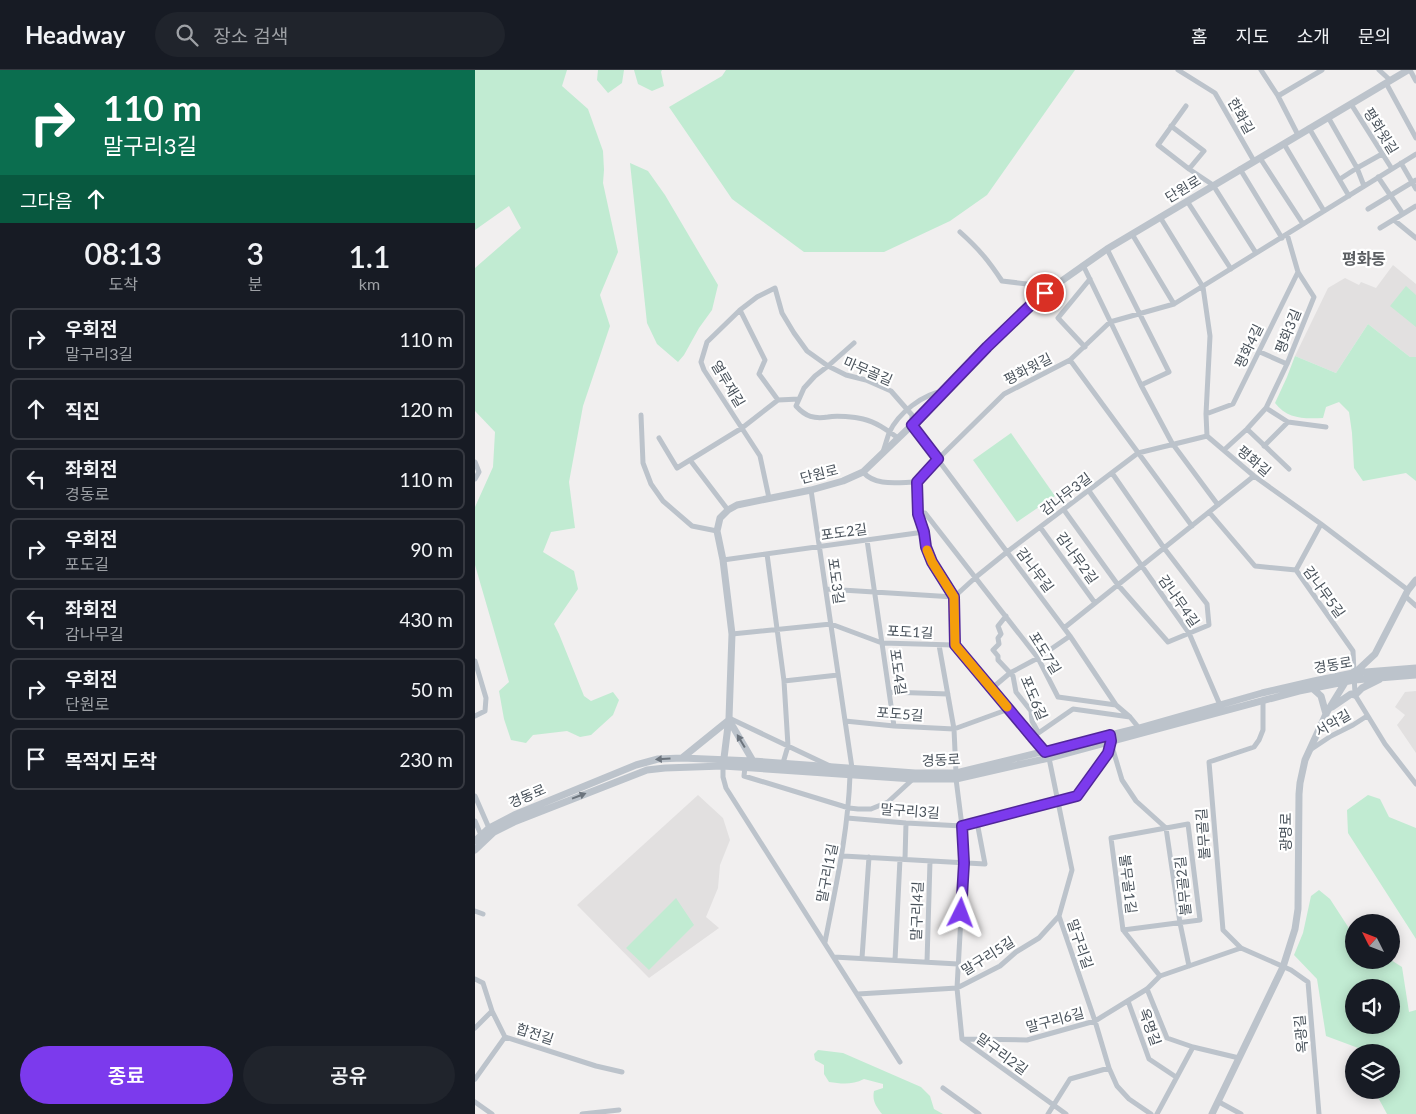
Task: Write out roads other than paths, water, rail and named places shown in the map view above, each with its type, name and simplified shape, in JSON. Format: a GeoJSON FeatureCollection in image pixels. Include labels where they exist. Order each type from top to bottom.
{"type":"FeatureCollection","features":[{"type":"Feature","properties":{"kind":"street","name":"한화길"},"geometry":{"type":"LineString","coordinates":[[1178,70],[1188,73],[1215,93],[1257,160]]}},
{"type":"Feature","properties":{"kind":"street"},"geometry":{"type":"LineString","coordinates":[[1261,70],[1278,96],[1298,135]]}},
{"type":"Feature","properties":{"kind":"street"},"geometry":{"type":"LineString","coordinates":[[1278,96],[1322,70]]}},
{"type":"Feature","properties":{"kind":"street","name":"평화윗길"},"geometry":{"type":"LineString","coordinates":[[1379,70],[1388,82],[1416,138]]}},
{"type":"Feature","properties":{"kind":"street"},"geometry":{"type":"LineString","coordinates":[[1409,70],[1416,81]]}},
{"type":"Feature","properties":{"kind":"street","name":"단원로"},"geometry":{"type":"LineString","coordinates":[[728,510],[737,505],[811,490],[843,481],[863,472],[1036,300],[1053,287],[1107,249],[1409,70]]}},
{"type":"Feature","properties":{"kind":"street","name":"평화윗길"},"geometry":{"type":"LineString","coordinates":[[1351,104],[1392,169]]}},
{"type":"Feature","properties":{"kind":"street"},"geometry":{"type":"LineString","coordinates":[[1186,106],[1158,145],[1213,185],[1256,254]]}},
{"type":"Feature","properties":{"kind":"street"},"geometry":{"type":"LineString","coordinates":[[1328,117],[1357,168],[1364,186]]}},
{"type":"Feature","properties":{"kind":"street"},"geometry":{"type":"LineString","coordinates":[[1171,126],[1203,151],[1189,169]]}},
{"type":"Feature","properties":{"kind":"street"},"geometry":{"type":"LineString","coordinates":[[1309,128],[1349,196]]}},
{"type":"Feature","properties":{"kind":"street"},"geometry":{"type":"LineString","coordinates":[[1283,144],[1324,211]]}},
{"type":"Feature","properties":{"kind":"street"},"geometry":{"type":"LineString","coordinates":[[1340,179],[1382,154]]}},
{"type":"Feature","properties":{"kind":"street","name":"평화윗길"},"geometry":{"type":"LineString","coordinates":[[917,482],[1005,394],[1070,360],[1110,322],[1174,304],[1416,154]]}},
{"type":"Feature","properties":{"kind":"street"},"geometry":{"type":"LineString","coordinates":[[1257,160],[1303,224]]}},
{"type":"Feature","properties":{"kind":"street"},"geometry":{"type":"LineString","coordinates":[[1401,163],[1414,181],[1416,189]]}},
{"type":"Feature","properties":{"kind":"street"},"geometry":{"type":"LineString","coordinates":[[1240,169],[1284,236]]}},
{"type":"Feature","properties":{"kind":"street"},"geometry":{"type":"LineString","coordinates":[[1378,177],[1403,214]]}},
{"type":"Feature","properties":{"kind":"street"},"geometry":{"type":"LineString","coordinates":[[1368,209],[1414,181]]}},
{"type":"Feature","properties":{"kind":"street"},"geometry":{"type":"LineString","coordinates":[[1187,201],[1231,269]]}},
{"type":"Feature","properties":{"kind":"street"},"geometry":{"type":"LineString","coordinates":[[1380,228],[1416,206]]}},
{"type":"Feature","properties":{"kind":"street"},"geometry":{"type":"LineString","coordinates":[[1160,217],[1203,287],[1210,336],[1206,414],[1207,436]]}},
{"type":"Feature","properties":{"kind":"street"},"geometry":{"type":"LineString","coordinates":[[1394,220],[1416,238]]}},
{"type":"Feature","properties":{"kind":"street"},"geometry":{"type":"LineString","coordinates":[[960,232],[988,260],[1001,281],[1053,287]]}},
{"type":"Feature","properties":{"kind":"street"},"geometry":{"type":"LineString","coordinates":[[1133,234],[1174,304]]}},
{"type":"Feature","properties":{"kind":"street","name":"평화3길"},"geometry":{"type":"LineString","coordinates":[[1224,450],[1247,430],[1266,408],[1287,364],[1313,297],[1298,272],[1284,236]]}},
{"type":"Feature","properties":{"kind":"street"},"geometry":{"type":"LineString","coordinates":[[1107,249],[1169,372],[1141,385]]}},
{"type":"Feature","properties":{"kind":"street"},"geometry":{"type":"LineString","coordinates":[[1083,265],[1172,444],[1218,504]]}},
{"type":"Feature","properties":{"kind":"street","name":"평화4길"},"geometry":{"type":"LineString","coordinates":[[1206,414],[1233,404],[1298,272]]}},
{"type":"Feature","properties":{"kind":"street"},"geometry":{"type":"LineString","coordinates":[[1085,347],[1058,318],[1090,279]]}},
{"type":"Feature","properties":{"kind":"street","name":"마무골길"},"geometry":{"type":"LineString","coordinates":[[757,297],[775,288],[782,313],[807,351],[828,366],[891,391],[912,415],[912,425]]}},
{"type":"Feature","properties":{"kind":"street","name":"열루재길"},"geometry":{"type":"LineString","coordinates":[[757,297],[740,310],[707,342],[701,362],[704,370],[760,456],[769,498]]}},
{"type":"Feature","properties":{"kind":"street"},"geometry":{"type":"LineString","coordinates":[[740,310],[765,360],[759,374],[778,400]]}},
{"type":"Feature","properties":{"kind":"street","name":"마무골길"},"geometry":{"type":"LineString","coordinates":[[799,399],[804,388],[815,376],[854,343]]}},
{"type":"Feature","properties":{"kind":"street"},"geometry":{"type":"LineString","coordinates":[[1260,352],[1287,364]]}},
{"type":"Feature","properties":{"kind":"street"},"geometry":{"type":"LineString","coordinates":[[1070,360],[1192,526]]}},
{"type":"Feature","properties":{"kind":"street"},"geometry":{"type":"LineString","coordinates":[[882,454],[890,432],[907,410],[928,395],[944,391]]}},
{"type":"Feature","properties":{"kind":"street"},"geometry":{"type":"LineString","coordinates":[[659,438],[677,468],[742,428],[778,400],[799,399],[796,406],[809,416],[821,419],[828,417],[862,418],[873,422],[898,438]]}},
{"type":"Feature","properties":{"kind":"street"},"geometry":{"type":"LineString","coordinates":[[1266,408],[1288,422],[1326,427]]}},
{"type":"Feature","properties":{"kind":"street"},"geometry":{"type":"LineString","coordinates":[[641,415],[643,463],[651,484],[663,501],[692,526],[717,530]]}},
{"type":"Feature","properties":{"kind":"street"},"geometry":{"type":"LineString","coordinates":[[1264,446],[1288,422]]}},
{"type":"Feature","properties":{"kind":"street","name":"감나무길"},"geometry":{"type":"LineString","coordinates":[[912,425],[1070,636],[1116,705],[1131,717],[1139,728]]}},
{"type":"Feature","properties":{"kind":"street"},"geometry":{"type":"LineString","coordinates":[[1247,430],[1289,469]]}},
{"type":"Feature","properties":{"kind":"street","name":"감나무3길"},"geometry":{"type":"LineString","coordinates":[[1007,552],[1138,453],[1207,436]]}},
{"type":"Feature","properties":{"kind":"street","name":"평화길"},"geometry":{"type":"LineString","coordinates":[[1207,436],[1254,476],[1321,524],[1407,593],[1416,606]]}},
{"type":"Feature","properties":{"kind":"street"},"geometry":{"type":"LineString","coordinates":[[690,460],[728,510],[721,518],[717,530],[723,560],[732,634],[729,719],[723,763],[723,777],[726,788],[900,1062]]}},
{"type":"Feature","properties":{"kind":"street"},"geometry":{"type":"LineString","coordinates":[[475,462],[479,472],[475,479]]}},
{"type":"Feature","properties":{"kind":"street"},"geometry":{"type":"LineString","coordinates":[[863,472],[873,480],[883,482],[917,482],[918,514],[924,532],[926,547],[932,562],[954,597],[955,645],[1047,755]]}},
{"type":"Feature","properties":{"kind":"street"},"geometry":{"type":"LineString","coordinates":[[1112,473],[1164,548],[1207,604],[1209,625],[1168,642],[1118,585]]}},
{"type":"Feature","properties":{"kind":"street","name":"감나무2길"},"geometry":{"type":"LineString","coordinates":[[1064,628],[1254,476]]}},
{"type":"Feature","properties":{"kind":"street","name":"포도3길"},"geometry":{"type":"LineString","coordinates":[[811,490],[851,772]]}},
{"type":"Feature","properties":{"kind":"street"},"geometry":{"type":"LineString","coordinates":[[1089,491],[1141,566]]}},
{"type":"Feature","properties":{"kind":"street","name":"감나무2길"},"geometry":{"type":"LineString","coordinates":[[1064,510],[1118,585]]}},
{"type":"Feature","properties":{"kind":"street","name":"감나무5길"},"geometry":{"type":"LineString","coordinates":[[1209,512],[1255,566],[1296,570],[1353,652],[1351,678]]}},
{"type":"Feature","properties":{"kind":"street","name":"포도7길"},"geometry":{"type":"LineString","coordinates":[[918,514],[925,513],[1006,616],[1038,658],[1058,697],[1116,705]]}},
{"type":"Feature","properties":{"kind":"street"},"geometry":{"type":"LineString","coordinates":[[1296,570],[1321,524]]}},
{"type":"Feature","properties":{"kind":"street","name":"감나무2길"},"geometry":{"type":"LineString","coordinates":[[1040,527],[1095,603]]}},
{"type":"Feature","properties":{"kind":"street","name":"포도2길"},"geometry":{"type":"LineString","coordinates":[[723,560],[924,532]]}},
{"type":"Feature","properties":{"kind":"street","name":"포도4길"},"geometry":{"type":"LineString","coordinates":[[867,540],[894,726]]}},
{"type":"Feature","properties":{"kind":"street"},"geometry":{"type":"LineString","coordinates":[[826,589],[954,597],[1007,552]]}},
{"type":"Feature","properties":{"kind":"street"},"geometry":{"type":"LineString","coordinates":[[767,554],[784,681],[788,746],[783,763]]}},
{"type":"Feature","properties":{"kind":"street","name":"감나무4길"},"geometry":{"type":"LineString","coordinates":[[1141,566],[1189,633],[1220,705]]}},
{"type":"Feature","properties":{"kind":"street","name":"광명로"},"geometry":{"type":"LineString","coordinates":[[1212,1114],[1283,967],[1295,929],[1298,909],[1299,783],[1305,760],[1326,713],[1351,678],[1375,654],[1407,593],[1416,580]]}},
{"type":"Feature","properties":{"kind":"street","name":"포도6길"},"geometry":{"type":"LineString","coordinates":[[1006,616],[998,626],[1001,634],[998,638],[999,644],[993,650],[998,656],[998,660],[1013,676],[1016,692],[1031,712],[1032,721],[1038,732],[1073,709],[1131,717]]}},
{"type":"Feature","properties":{"kind":"street","name":"포도1길"},"geometry":{"type":"LineString","coordinates":[[732,634],[831,624],[882,643],[955,645]]}},
{"type":"Feature","properties":{"kind":"street"},"geometry":{"type":"LineString","coordinates":[[991,689],[1010,673],[1038,658],[1070,636]]}},
{"type":"Feature","properties":{"kind":"street"},"geometry":{"type":"LineString","coordinates":[[939,645],[953,729]]}},
{"type":"Feature","properties":{"kind":"street"},"geometry":{"type":"LineString","coordinates":[[475,662],[486,698],[485,711],[475,716]]}},
{"type":"Feature","properties":{"kind":"street","name":"경동로"},"geometry":{"type":"LineString","coordinates":[[1110,738],[1262,693],[1416,668]]}},
{"type":"Feature","properties":{"kind":"street"},"geometry":{"type":"LineString","coordinates":[[784,681],[838,675]]}},
{"type":"Feature","properties":{"kind":"street","name":"경동로"},"geometry":{"type":"LineString","coordinates":[[475,850],[494,832],[514,822],[641,772],[665,768],[753,761],[833,767],[851,772],[913,779],[956,776],[1047,755],[1351,678],[1416,675]]}},
{"type":"Feature","properties":{"kind":"street"},"geometry":{"type":"LineString","coordinates":[[1312,688],[1321,696],[1326,713],[1351,694],[1355,694],[1383,677]]}},
{"type":"Feature","properties":{"kind":"street","name":"서악길"},"geometry":{"type":"LineString","coordinates":[[1351,678],[1355,694],[1367,716],[1385,744],[1416,784]]}},
{"type":"Feature","properties":{"kind":"street","name":"포도5길"},"geometry":{"type":"LineString","coordinates":[[889,692],[948,694]]}},
{"type":"Feature","properties":{"kind":"street","name":"불무골길"},"geometry":{"type":"LineString","coordinates":[[1263,700],[1263,730],[1254,747],[1209,762],[1223,930],[1241,948],[1283,967]]}},
{"type":"Feature","properties":{"kind":"street","name":"포도5길"},"geometry":{"type":"LineString","coordinates":[[845,721],[953,729],[1009,709]]}},
{"type":"Feature","properties":{"kind":"street","name":"서악길"},"geometry":{"type":"LineString","coordinates":[[1310,750],[1367,716]]}},
{"type":"Feature","properties":{"kind":"street"},"geometry":{"type":"LineString","coordinates":[[729,719],[833,767]]}},
{"type":"Feature","properties":{"kind":"street"},"geometry":{"type":"LineString","coordinates":[[682,758],[729,719]]}},
{"type":"Feature","properties":{"kind":"street"},"geometry":{"type":"LineString","coordinates":[[729,719],[753,761]]}},
{"type":"Feature","properties":{"kind":"street","name":"말구리2길"},"geometry":{"type":"LineString","coordinates":[[953,729],[964,863],[957,988],[962,1039],[1066,1114]]}},
{"type":"Feature","properties":{"kind":"street"},"geometry":{"type":"LineString","coordinates":[[1033,738],[1038,732]]}},
{"type":"Feature","properties":{"kind":"street"},"geometry":{"type":"LineString","coordinates":[[1110,738],[1122,780],[1136,801],[1166,828],[1180,922],[1189,966]]}},
{"type":"Feature","properties":{"kind":"street","name":"말구리3길"},"geometry":{"type":"LineString","coordinates":[[847,818],[962,826],[1077,796],[1108,753],[1110,738]]}},
{"type":"Feature","properties":{"kind":"street","name":"말구리길"},"geometry":{"type":"LineString","coordinates":[[1047,755],[1072,870],[1059,916],[1095,1020],[1109,1068],[1117,1086],[1129,1099],[1151,1114]]}},
{"type":"Feature","properties":{"kind":"street","name":"경동로"},"geometry":{"type":"LineString","coordinates":[[475,841],[489,828],[531,807],[636,765],[658,759],[682,758],[745,767],[956,776]]}},
{"type":"Feature","properties":{"kind":"street"},"geometry":{"type":"LineString","coordinates":[[745,767],[745,776],[849,808],[871,809],[888,802],[913,779]]}},
{"type":"Feature","properties":{"kind":"street","name":"말구리1길"},"geometry":{"type":"LineString","coordinates":[[825,942],[843,856],[851,772]]}},
{"type":"Feature","properties":{"kind":"street"},"geometry":{"type":"LineString","coordinates":[[475,796],[489,828]]}},
{"type":"Feature","properties":{"kind":"street"},"geometry":{"type":"LineString","coordinates":[[475,821],[481,835]]}},
{"type":"Feature","properties":{"kind":"street"},"geometry":{"type":"LineString","coordinates":[[843,856],[985,864],[977,822]]}},
{"type":"Feature","properties":{"kind":"street","name":"말구리4길"},"geometry":{"type":"LineString","coordinates":[[895,960],[906,823]]}},
{"type":"Feature","properties":{"kind":"street","name":"불무골2길"},"geometry":{"type":"LineString","coordinates":[[1166,828],[1187,824],[1200,920],[1180,922]]}},
{"type":"Feature","properties":{"kind":"street","name":"불무골1길"},"geometry":{"type":"LineString","coordinates":[[1160,976],[1123,930],[1111,838],[1166,828]]}},
{"type":"Feature","properties":{"kind":"street"},"geometry":{"type":"LineString","coordinates":[[862,958],[869,857]]}},
{"type":"Feature","properties":{"kind":"street","name":"말구리4길"},"geometry":{"type":"LineString","coordinates":[[927,962],[930,861]]}},
{"type":"Feature","properties":{"kind":"street"},"geometry":{"type":"LineString","coordinates":[[475,911],[483,914]]}},
{"type":"Feature","properties":{"kind":"street","name":"말구리5길"},"geometry":{"type":"LineString","coordinates":[[858,994],[957,988],[1000,966],[1016,952],[1039,938],[1059,916]]}},
{"type":"Feature","properties":{"kind":"street","name":"불무골1길"},"geometry":{"type":"LineString","coordinates":[[1123,930],[1180,922]]}},
{"type":"Feature","properties":{"kind":"street"},"geometry":{"type":"LineString","coordinates":[[1095,1020],[1147,989],[1160,976],[1241,948]]}},
{"type":"Feature","properties":{"kind":"street"},"geometry":{"type":"LineString","coordinates":[[834,956],[958,964]]}},
{"type":"Feature","properties":{"kind":"street","name":"옥광길"},"geometry":{"type":"LineString","coordinates":[[1283,967],[1291,970],[1308,982],[1319,1114]]}},
{"type":"Feature","properties":{"kind":"street","name":"합전길"},"geometry":{"type":"LineString","coordinates":[[475,979],[483,983],[492,1011],[505,1037],[596,1066],[622,1072]]}},
{"type":"Feature","properties":{"kind":"street"},"geometry":{"type":"LineString","coordinates":[[1147,989],[1167,1038],[1193,1047],[1239,1058]]}},
{"type":"Feature","properties":{"kind":"street","name":"옥명길"},"geometry":{"type":"LineString","coordinates":[[1129,1001],[1149,1059],[1176,1077]]}},
{"type":"Feature","properties":{"kind":"street"},"geometry":{"type":"LineString","coordinates":[[475,1028],[492,1011]]}},
{"type":"Feature","properties":{"kind":"street","name":"말구리6길"},"geometry":{"type":"LineString","coordinates":[[962,1039],[1027,1040],[1095,1020]]}},
{"type":"Feature","properties":{"kind":"street"},"geometry":{"type":"LineString","coordinates":[[475,1079],[505,1037]]}},
{"type":"Feature","properties":{"kind":"street"},"geometry":{"type":"LineString","coordinates":[[1157,1114],[1193,1047]]}},
{"type":"Feature","properties":{"kind":"street"},"geometry":{"type":"LineString","coordinates":[[1048,1114],[1070,1079],[1109,1068]]}},
{"type":"Feature","properties":{"kind":"street"},"geometry":{"type":"LineString","coordinates":[[943,1088],[979,1114]]}},
{"type":"Feature","properties":{"kind":"street"},"geometry":{"type":"LineString","coordinates":[[475,1102],[492,1114]]}},
{"type":"Feature","properties":{"kind":"street"},"geometry":{"type":"LineString","coordinates":[[1219,1102],[1241,1114]]}},
{"type":"Feature","properties":{"kind":"street"},"geometry":{"type":"LineString","coordinates":[[582,1114],[619,1110]]}},
{"type":"Feature","properties":{"kind":"district","name":"평화동"},"geometry":{"type":"Point","coordinates":[1364,259]}}]}
